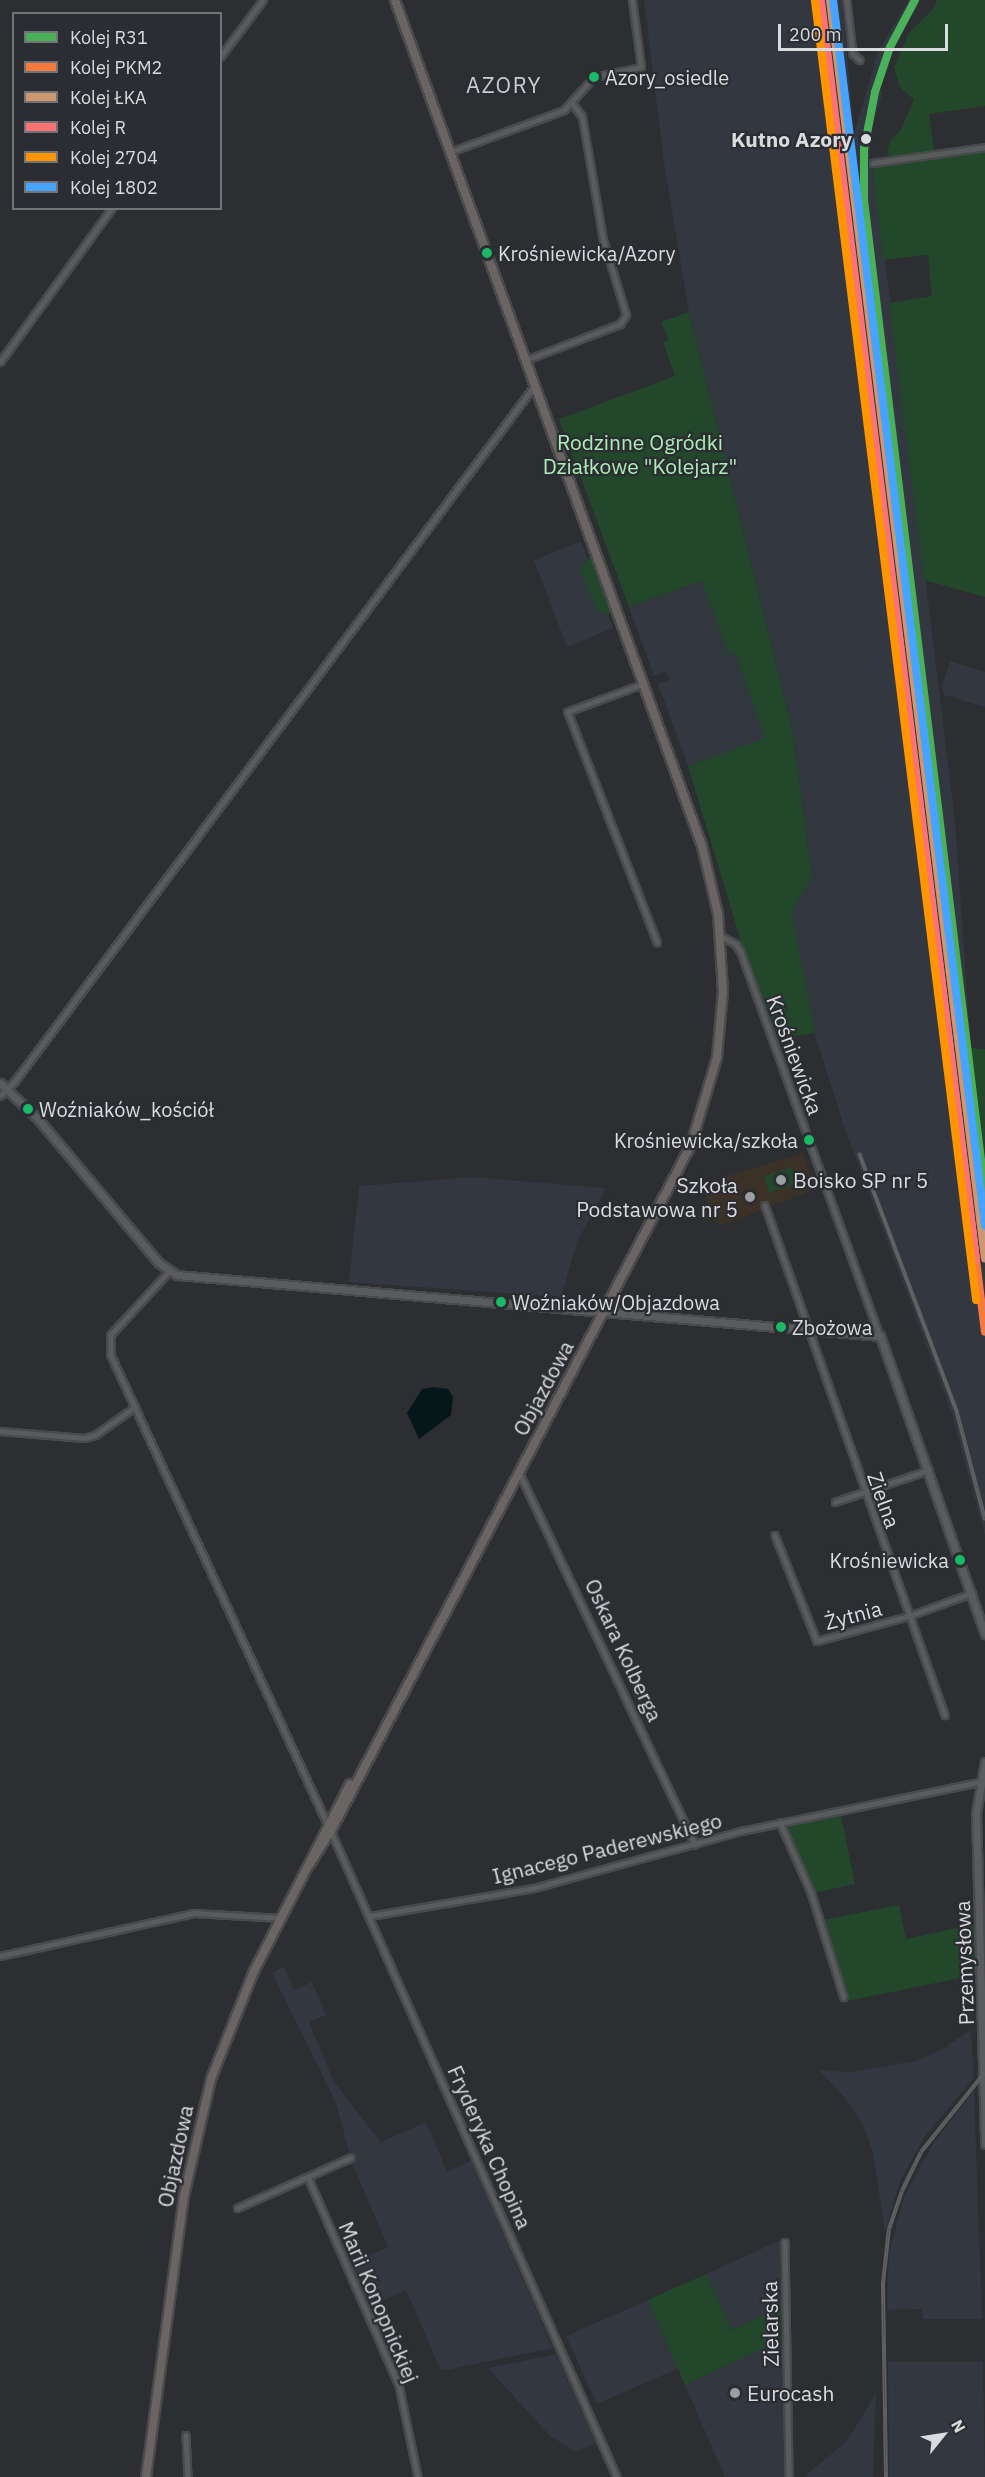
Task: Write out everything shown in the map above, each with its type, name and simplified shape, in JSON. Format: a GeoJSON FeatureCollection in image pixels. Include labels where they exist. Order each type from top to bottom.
{"type":"FeatureCollection","features":[{"type":"Feature","properties":{"kind":"main road","name":"Objazdowa"},"geometry":{"type":"LineString","coordinates":[[146,2477],[184,2196],[198,2125],[230,2027],[281,1918],[681,1167],[704,1109],[720,1033],[721,936],[702,846],[395,0]]}},
{"type":"Feature","properties":{"kind":"street"},"geometry":{"type":"LineString","coordinates":[[222,54],[263,0]]}},
{"type":"Feature","properties":{"kind":"street"},"geometry":{"type":"LineString","coordinates":[[450,152],[555,115],[572,103],[588,80],[636,71],[643,65],[632,0]]}},
{"type":"Feature","properties":{"kind":"street"},"geometry":{"type":"LineString","coordinates":[[847,0],[853,54],[860,60]]}},
{"type":"Feature","properties":{"kind":"street"},"geometry":{"type":"LineString","coordinates":[[526,360],[620,324],[626,315],[603,240],[582,117],[572,103]]}},
{"type":"Feature","properties":{"kind":"street"},"geometry":{"type":"LineString","coordinates":[[873,163],[985,147]]}},
{"type":"Feature","properties":{"kind":"street"},"geometry":{"type":"LineString","coordinates":[[0,362],[111,210]]}},
{"type":"Feature","properties":{"kind":"street"},"geometry":{"type":"LineString","coordinates":[[0,1095],[7,1089],[535,385]]}},
{"type":"Feature","properties":{"kind":"street"},"geometry":{"type":"LineString","coordinates":[[644,684],[568,712],[657,942]]}},
{"type":"Feature","properties":{"kind":"street","name":"Krośniewicka"},"geometry":{"type":"LineString","coordinates":[[721,936],[736,944],[741,952],[929,1470],[985,1634]]}},
{"type":"Feature","properties":{"kind":"street"},"geometry":{"type":"LineString","coordinates":[[0,1083],[38,1119],[169,1272],[880,1336]]}},
{"type":"Feature","properties":{"kind":"street","name":"Zielna"},"geometry":{"type":"LineString","coordinates":[[765,1205],[864,1493],[945,1715]]}},
{"type":"Feature","properties":{"kind":"street","name":"Fryderyka Chopina"},"geometry":{"type":"LineString","coordinates":[[169,1272],[111,1335],[111,1355],[370,1916],[617,2477]]}},
{"type":"Feature","properties":{"kind":"street"},"geometry":{"type":"LineString","coordinates":[[0,1431],[84,1438],[95,1435],[135,1407]]}},
{"type":"Feature","properties":{"kind":"street"},"geometry":{"type":"LineString","coordinates":[[835,1502],[929,1470]]}},
{"type":"Feature","properties":{"kind":"street","name":"Oskara Kolberga"},"geometry":{"type":"LineString","coordinates":[[519,1472],[695,1844]]}},
{"type":"Feature","properties":{"kind":"street","name":"Żytnia"},"geometry":{"type":"LineString","coordinates":[[775,1535],[816,1641],[909,1616],[972,1593]]}},
{"type":"Feature","properties":{"kind":"street"},"geometry":{"type":"LineString","coordinates":[[979,1782],[985,1762]]}},
{"type":"Feature","properties":{"kind":"street","name":"Ignacego Paderewskiego"},"geometry":{"type":"LineString","coordinates":[[370,1916],[534,1888],[780,1822],[979,1782]]}},
{"type":"Feature","properties":{"kind":"street","name":"Przemysłowa"},"geometry":{"type":"LineString","coordinates":[[979,1782],[976,1814],[985,2144]]}},
{"type":"Feature","properties":{"kind":"street"},"geometry":{"type":"LineString","coordinates":[[780,1822],[811,1892],[844,1997]]}},
{"type":"Feature","properties":{"kind":"street"},"geometry":{"type":"LineString","coordinates":[[0,1956],[194,1913],[281,1918]]}},
{"type":"Feature","properties":{"kind":"street"},"geometry":{"type":"LineString","coordinates":[[237,2208],[350,2158]]}},
{"type":"Feature","properties":{"kind":"street","name":"Marii Konopnickiej"},"geometry":{"type":"LineString","coordinates":[[308,2177],[399,2385],[418,2477]]}},
{"type":"Feature","properties":{"kind":"street","name":"Zielarska"},"geometry":{"type":"LineString","coordinates":[[785,2242],[789,2477]]}},
{"type":"Feature","properties":{"kind":"street"},"geometry":{"type":"LineString","coordinates":[[186,2435],[188,2477]]}},
{"type":"Feature","properties":{"kind":"shaded area"},"geometry":{"type":"Polygon","coordinates":[[[644,0],[842,0],[854,134],[878,51],[909,0],[919,0],[901,31],[879,90],[883,91],[873,124],[868,165],[872,165],[903,395],[955,821],[971,1048],[985,1149],[985,1536],[950,1408],[846,1132],[811,1023],[792,913],[812,874],[792,729],[689,312],[664,162],[644,0]]]}},
{"type":"Feature","properties":{"kind":"shaded area"},"geometry":{"type":"Polygon","coordinates":[[[581,541],[613,628],[567,647],[534,560],[581,541]]]}},
{"type":"Feature","properties":{"kind":"shaded area"},"geometry":{"type":"Polygon","coordinates":[[[703,581],[729,655],[735,653],[766,738],[688,766],[658,684],[669,680],[666,671],[654,676],[629,607],[703,581]]]}},
{"type":"Feature","properties":{"kind":"shaded area"},"geometry":{"type":"Polygon","coordinates":[[[950,661],[985,672],[985,707],[944,695],[942,686],[950,661]]]}},
{"type":"Feature","properties":{"kind":"shaded area","name":"Szkoła Podstawowa nr 5"},"geometry":{"type":"Polygon","coordinates":[[[803,1153],[816,1189],[720,1226],[717,1221],[713,1222],[703,1184],[803,1153]]]}},
{"type":"Feature","properties":{"kind":"shaded area"},"geometry":{"type":"Polygon","coordinates":[[[473,1177],[606,1188],[577,1242],[561,1297],[349,1282],[359,1186],[473,1177]]]}},
{"type":"Feature","properties":{"kind":"shaded area"},"geometry":{"type":"Polygon","coordinates":[[[433,1387],[448,1389],[453,1397],[451,1415],[419,1439],[407,1413],[422,1389],[433,1387]]]}},
{"type":"Feature","properties":{"kind":"shaded area"},"geometry":{"type":"Polygon","coordinates":[[[284,1967],[294,1990],[312,1982],[326,2015],[309,2022],[334,2082],[381,2142],[426,2122],[447,2172],[471,2161],[553,2348],[441,2371],[406,2290],[368,2308],[350,2264],[388,2247],[352,2163],[336,2103],[272,1973],[284,1967]]]}},
{"type":"Feature","properties":{"kind":"shaded area"},"geometry":{"type":"Polygon","coordinates":[[[971,2030],[974,2078],[925,2136],[900,2181],[885,2232],[873,2153],[864,2127],[846,2099],[819,2070],[849,2072],[915,2061],[939,2051],[971,2030]]]}},
{"type":"Feature","properties":{"kind":"shaded area"},"geometry":{"type":"Polygon","coordinates":[[[974,2091],[982,2319],[923,2319],[922,2309],[887,2310],[889,2253],[904,2197],[934,2142],[974,2091]]]}},
{"type":"Feature","properties":{"kind":"shaded area"},"geometry":{"type":"Polygon","coordinates":[[[781,2240],[781,2307],[732,2330],[706,2274],[781,2240]]]}},
{"type":"Feature","properties":{"kind":"shaded area"},"geometry":{"type":"Polygon","coordinates":[[[648,2300],[679,2368],[597,2404],[566,2336],[648,2300]]]}},
{"type":"Feature","properties":{"kind":"shaded area"},"geometry":{"type":"Polygon","coordinates":[[[782,2340],[785,2477],[725,2477],[685,2385],[782,2340]]]}},
{"type":"Feature","properties":{"kind":"shaded area"},"geometry":{"type":"Polygon","coordinates":[[[556,2354],[596,2443],[576,2452],[550,2436],[488,2368],[556,2354]]]}},
{"type":"Feature","properties":{"kind":"shaded area"},"geometry":{"type":"Polygon","coordinates":[[[888,2362],[983,2362],[985,2477],[889,2477],[888,2362]]]}},
{"type":"Feature","properties":{"kind":"shaded area"},"geometry":{"type":"Polygon","coordinates":[[[876,2393],[873,2477],[804,2477],[847,2441],[876,2393]]]}},
{"type":"Feature","properties":{"kind":"green space"},"geometry":{"type":"Polygon","coordinates":[[[937,0],[985,0],[985,106],[929,114],[934,152],[890,157],[887,152],[890,141],[901,129],[914,100],[900,87],[894,68],[908,34],[933,9],[937,0]]]}},
{"type":"Feature","properties":{"kind":"green space"},"geometry":{"type":"Polygon","coordinates":[[[985,152],[985,597],[924,580],[889,303],[932,296],[928,255],[883,260],[872,165],[985,152]]]}},
{"type":"Feature","properties":{"kind":"green space","name":"Rodzinne Ogródki Działkowe \"Kolejarz\""},"geometry":{"type":"Polygon","coordinates":[[[689,312],[792,729],[812,875],[792,913],[815,1033],[779,1038],[743,948],[688,766],[765,738],[735,653],[729,655],[702,581],[629,607],[559,419],[675,376],[663,342],[669,340],[661,322],[689,312]]]}},
{"type":"Feature","properties":{"kind":"green space"},"geometry":{"type":"Polygon","coordinates":[[[590,557],[612,612],[609,614],[597,611],[580,568],[590,557]]]}},
{"type":"Feature","properties":{"kind":"green space"},"geometry":{"type":"Polygon","coordinates":[[[971,1048],[985,1049],[985,1149],[982,1130],[971,1048]]]}},
{"type":"Feature","properties":{"kind":"green space","name":"Boisko SP nr 5"},"geometry":{"type":"Polygon","coordinates":[[[792,1167],[797,1184],[769,1193],[764,1176],[792,1167]]]}},
{"type":"Feature","properties":{"kind":"green space"},"geometry":{"type":"Polygon","coordinates":[[[841,1815],[855,1884],[814,1893],[784,1827],[841,1815]]]}},
{"type":"Feature","properties":{"kind":"green space"},"geometry":{"type":"Polygon","coordinates":[[[899,1905],[906,1939],[975,1924],[976,1975],[847,2001],[823,1920],[899,1905]]]}},
{"type":"Feature","properties":{"kind":"green space"},"geometry":{"type":"Polygon","coordinates":[[[706,2274],[732,2330],[781,2307],[782,2340],[685,2385],[648,2300],[706,2274]]]}},
{"type":"Feature","properties":{"kind":"railway"},"geometry":{"type":"LineString","coordinates":[[859,1153],[957,1413],[985,1520]]}},
{"type":"Feature","properties":{"kind":"railway"},"geometry":{"type":"LineString","coordinates":[[886,2477],[883,2283],[889,2229],[902,2191],[921,2152],[985,2072]]}},
{"type":"Feature","properties":{"kind":"rail line","name":"PKM2"},"geometry":{"type":"LineString","coordinates":[[820,0],[985,1332]]}},
{"type":"Feature","properties":{"kind":"rail line","name":"ŁKA"},"geometry":{"type":"LineString","coordinates":[[830,0],[985,1258]]}},
{"type":"Feature","properties":{"kind":"rail line","name":"1802"},"geometry":{"type":"LineString","coordinates":[[833,0],[985,1226]]}},
{"type":"Feature","properties":{"kind":"rail line","name":"R31"},"geometry":{"type":"LineString","coordinates":[[915,0],[890,47],[875,92],[864,149],[864,200],[985,1193]]}},
{"type":"Feature","properties":{"kind":"rail line","name":"2704"},"geometry":{"type":"LineString","coordinates":[[815,1],[976,1300]]}},
{"type":"Feature","properties":{"kind":"rail line","name":"R"},"geometry":{"type":"LineString","coordinates":[[821,1],[976,1259]]}},
{"type":"Feature","properties":{"kind":"place","name":"Azory_osiedle"},"geometry":{"type":"Point","coordinates":[594,77]}},
{"type":"Feature","properties":{"kind":"place","name":"Kutno Azory"},"geometry":{"type":"Point","coordinates":[866,139]}},
{"type":"Feature","properties":{"kind":"place","name":"Krośniewicka/Azory"},"geometry":{"type":"Point","coordinates":[487,253]}},
{"type":"Feature","properties":{"kind":"place","name":"Woźniaków_kościół"},"geometry":{"type":"Point","coordinates":[28,1109]}},
{"type":"Feature","properties":{"kind":"place","name":"Krośniewicka/szkoła"},"geometry":{"type":"Point","coordinates":[809,1140]}},
{"type":"Feature","properties":{"kind":"place","name":"Boisko SP nr 5"},"geometry":{"type":"Point","coordinates":[781,1180]}},
{"type":"Feature","properties":{"kind":"place","name":"Szkoła Podstawowa nr 5"},"geometry":{"type":"Point","coordinates":[750,1197]}},
{"type":"Feature","properties":{"kind":"place","name":"Woźniaków/Objazdowa"},"geometry":{"type":"Point","coordinates":[501,1302]}},
{"type":"Feature","properties":{"kind":"place","name":"Zbożowa"},"geometry":{"type":"Point","coordinates":[781,1327]}},
{"type":"Feature","properties":{"kind":"place","name":"Krośniewicka"},"geometry":{"type":"Point","coordinates":[960,1560]}},
{"type":"Feature","properties":{"kind":"place","name":"Eurocash"},"geometry":{"type":"Point","coordinates":[735,2393]}},
{"type":"Feature","properties":{"kind":"district","name":"AZORY"},"geometry":{"type":"Point","coordinates":[504,85]}}]}
